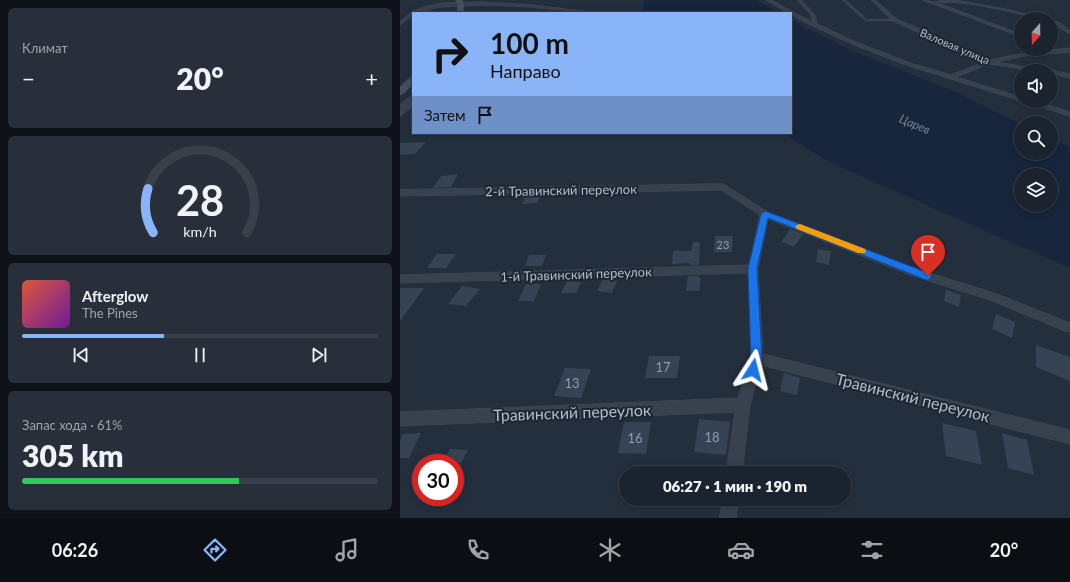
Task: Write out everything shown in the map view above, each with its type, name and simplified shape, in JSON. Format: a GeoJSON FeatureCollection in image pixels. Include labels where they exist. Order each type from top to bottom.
{"type":"FeatureCollection","features":[{"type":"Feature","properties":{"kind":"street"},"geometry":{"type":"LineString","coordinates":[[768,0],[792,12]]}},
{"type":"Feature","properties":{"kind":"street"},"geometry":{"type":"LineString","coordinates":[[799,0],[813,15],[815,24]]}},
{"type":"Feature","properties":{"kind":"street","name":"Валовая улица"},"geometry":{"type":"LineString","coordinates":[[873,0],[895,20],[988,62],[1014,66]]}},
{"type":"Feature","properties":{"kind":"street"},"geometry":{"type":"LineString","coordinates":[[932,3],[949,0],[1014,12]]}},
{"type":"Feature","properties":{"kind":"street"},"geometry":{"type":"LineString","coordinates":[[416,12],[430,7],[460,2],[503,3],[587,12]]}},
{"type":"Feature","properties":{"kind":"street"},"geometry":{"type":"LineString","coordinates":[[932,3],[1014,33]]}},
{"type":"Feature","properties":{"kind":"street"},"geometry":{"type":"LineString","coordinates":[[792,12],[854,43],[905,63],[1014,97]]}},
{"type":"Feature","properties":{"kind":"street"},"geometry":{"type":"LineString","coordinates":[[400,16],[412,13]]}},
{"type":"Feature","properties":{"kind":"street"},"geometry":{"type":"LineString","coordinates":[[400,24],[412,14]]}},
{"type":"Feature","properties":{"kind":"street"},"geometry":{"type":"LineString","coordinates":[[1058,24],[1070,33]]}},
{"type":"Feature","properties":{"kind":"street"},"geometry":{"type":"LineString","coordinates":[[952,77],[963,70],[988,62],[1023,54],[1070,50]]}},
{"type":"Feature","properties":{"kind":"street"},"geometry":{"type":"LineString","coordinates":[[1060,51],[1070,54]]}},
{"type":"Feature","properties":{"kind":"street"},"geometry":{"type":"LineString","coordinates":[[1058,73],[1070,76]]}},
{"type":"Feature","properties":{"kind":"street"},"geometry":{"type":"LineString","coordinates":[[400,92],[412,82]]}},
{"type":"Feature","properties":{"kind":"street"},"geometry":{"type":"LineString","coordinates":[[1051,108],[1070,114]]}},
{"type":"Feature","properties":{"kind":"street","name":"2-й Травинский переулок"},"geometry":{"type":"LineString","coordinates":[[400,193],[723,187],[765,214]]}},
{"type":"Feature","properties":{"kind":"street"},"geometry":{"type":"LineString","coordinates":[[735,466],[743,404],[756,358],[753,269],[765,214],[914,272],[993,297],[1067,327]]}},
{"type":"Feature","properties":{"kind":"street","name":"1-й Травинский переулок"},"geometry":{"type":"LineString","coordinates":[[400,279],[753,269]]}},
{"type":"Feature","properties":{"kind":"street","name":"Травинский переулок"},"geometry":{"type":"LineString","coordinates":[[756,358],[1070,437]]}},
{"type":"Feature","properties":{"kind":"street","name":"Травинский переулок"},"geometry":{"type":"LineString","coordinates":[[400,419],[743,404]]}},
{"type":"Feature","properties":{"kind":"street"},"geometry":{"type":"LineString","coordinates":[[728,518],[730,506]]}},
{"type":"Feature","properties":{"kind":"lane"},"geometry":{"type":"LineString","coordinates":[[844,0],[866,20],[895,20]]}},
{"type":"Feature","properties":{"kind":"lane"},"geometry":{"type":"LineString","coordinates":[[924,0],[932,3]]}},
{"type":"Feature","properties":{"kind":"water"},"geometry":{"type":"Polygon","coordinates":[[[644,0],[756,0],[777,12],[643,12],[644,0]]]}},
{"type":"Feature","properties":{"kind":"water","name":"Царев"},"geometry":{"type":"Polygon","coordinates":[[[792,21],[852,51],[956,92],[1014,121],[1014,160],[1058,160],[1058,141],[1070,147],[1070,268],[829,162],[785,134],[792,134],[792,21]]]}},
{"type":"Feature","properties":{"kind":"building"},"geometry":{"type":"Polygon","coordinates":[[[412,95],[412,108],[400,117],[400,104],[412,95]]]}},
{"type":"Feature","properties":{"kind":"building"},"geometry":{"type":"Polygon","coordinates":[[[426,142],[415,154],[400,155],[400,143],[426,142]]]}},
{"type":"Feature","properties":{"kind":"building"},"geometry":{"type":"Polygon","coordinates":[[[458,174],[451,187],[433,188],[441,176],[458,174]]]}},
{"type":"Feature","properties":{"kind":"building"},"geometry":{"type":"Polygon","coordinates":[[[526,195],[541,195],[537,203],[522,204],[526,195]]]}},
{"type":"Feature","properties":{"kind":"building"},"geometry":{"type":"Polygon","coordinates":[[[790,229],[803,234],[794,247],[781,242],[790,229]]]}},
{"type":"Feature","properties":{"kind":"building"},"geometry":{"type":"Polygon","coordinates":[[[715,236],[733,236],[732,252],[714,252],[715,236]]]}},
{"type":"Feature","properties":{"kind":"building"},"geometry":{"type":"Polygon","coordinates":[[[693,242],[700,242],[699,265],[690,265],[690,263],[672,264],[673,251],[691,251],[693,242]]]}},
{"type":"Feature","properties":{"kind":"building"},"geometry":{"type":"Polygon","coordinates":[[[818,249],[831,251],[829,265],[816,262],[818,249]]]}},
{"type":"Feature","properties":{"kind":"building"},"geometry":{"type":"Polygon","coordinates":[[[437,254],[456,254],[446,268],[427,268],[437,254]]]}},
{"type":"Feature","properties":{"kind":"building"},"geometry":{"type":"Polygon","coordinates":[[[529,255],[546,255],[542,266],[525,266],[529,255]]]}},
{"type":"Feature","properties":{"kind":"building"},"geometry":{"type":"Polygon","coordinates":[[[688,276],[699,276],[699,278],[701,278],[699,291],[686,291],[688,276]]]}},
{"type":"Feature","properties":{"kind":"building"},"geometry":{"type":"Polygon","coordinates":[[[603,279],[617,281],[612,293],[597,291],[603,279]]]}},
{"type":"Feature","properties":{"kind":"building"},"geometry":{"type":"Polygon","coordinates":[[[567,281],[581,282],[576,293],[561,293],[567,281]]]}},
{"type":"Feature","properties":{"kind":"building"},"geometry":{"type":"Polygon","coordinates":[[[526,284],[541,284],[534,301],[518,301],[526,284]]]}},
{"type":"Feature","properties":{"kind":"building"},"geometry":{"type":"Polygon","coordinates":[[[462,286],[480,289],[466,306],[448,304],[462,286]]]}},
{"type":"Feature","properties":{"kind":"building"},"geometry":{"type":"Polygon","coordinates":[[[400,288],[424,288],[400,321],[400,288]]]}},
{"type":"Feature","properties":{"kind":"building"},"geometry":{"type":"Polygon","coordinates":[[[946,290],[961,295],[959,307],[944,301],[946,290]]]}},
{"type":"Feature","properties":{"kind":"building"},"geometry":{"type":"Polygon","coordinates":[[[996,314],[1015,322],[1012,338],[992,329],[996,314]]]}},
{"type":"Feature","properties":{"kind":"building"},"geometry":{"type":"Polygon","coordinates":[[[1036,345],[1070,357],[1070,381],[1036,367],[1036,345]]]}},
{"type":"Feature","properties":{"kind":"building"},"geometry":{"type":"Polygon","coordinates":[[[649,356],[680,356],[677,378],[645,378],[649,356]]]}},
{"type":"Feature","properties":{"kind":"building"},"geometry":{"type":"Polygon","coordinates":[[[565,368],[591,369],[581,398],[554,396],[565,368]]]}},
{"type":"Feature","properties":{"kind":"building"},"geometry":{"type":"Polygon","coordinates":[[[784,373],[800,378],[797,395],[780,391],[784,373]]]}},
{"type":"Feature","properties":{"kind":"building"},"geometry":{"type":"Polygon","coordinates":[[[699,419],[730,422],[726,455],[694,452],[699,419]]]}},
{"type":"Feature","properties":{"kind":"building"},"geometry":{"type":"Polygon","coordinates":[[[624,422],[651,422],[646,454],[618,453],[624,422]]]}},
{"type":"Feature","properties":{"kind":"building"},"geometry":{"type":"Polygon","coordinates":[[[942,423],[976,431],[982,465],[946,456],[942,423]]]}},
{"type":"Feature","properties":{"kind":"building"},"geometry":{"type":"Polygon","coordinates":[[[421,433],[409,458],[400,458],[400,440],[403,434],[421,433]]]}},
{"type":"Feature","properties":{"kind":"building"},"geometry":{"type":"Polygon","coordinates":[[[1002,433],[1027,440],[1034,475],[1008,468],[1002,433]]]}},
{"type":"Feature","properties":{"kind":"building"},"geometry":{"type":"Polygon","coordinates":[[[450,449],[468,450],[464,457],[464,454],[447,454],[450,449]]]}},
{"type":"Feature","properties":{"kind":"slow traffic"},"geometry":{"type":"LineString","coordinates":[[800,227],[861,251]]}},
{"type":"Feature","properties":{"kind":"route"},"geometry":{"type":"LineString","coordinates":[[753,370],[756,358],[753,269],[765,214],[914,272],[928,276]]}}]}
